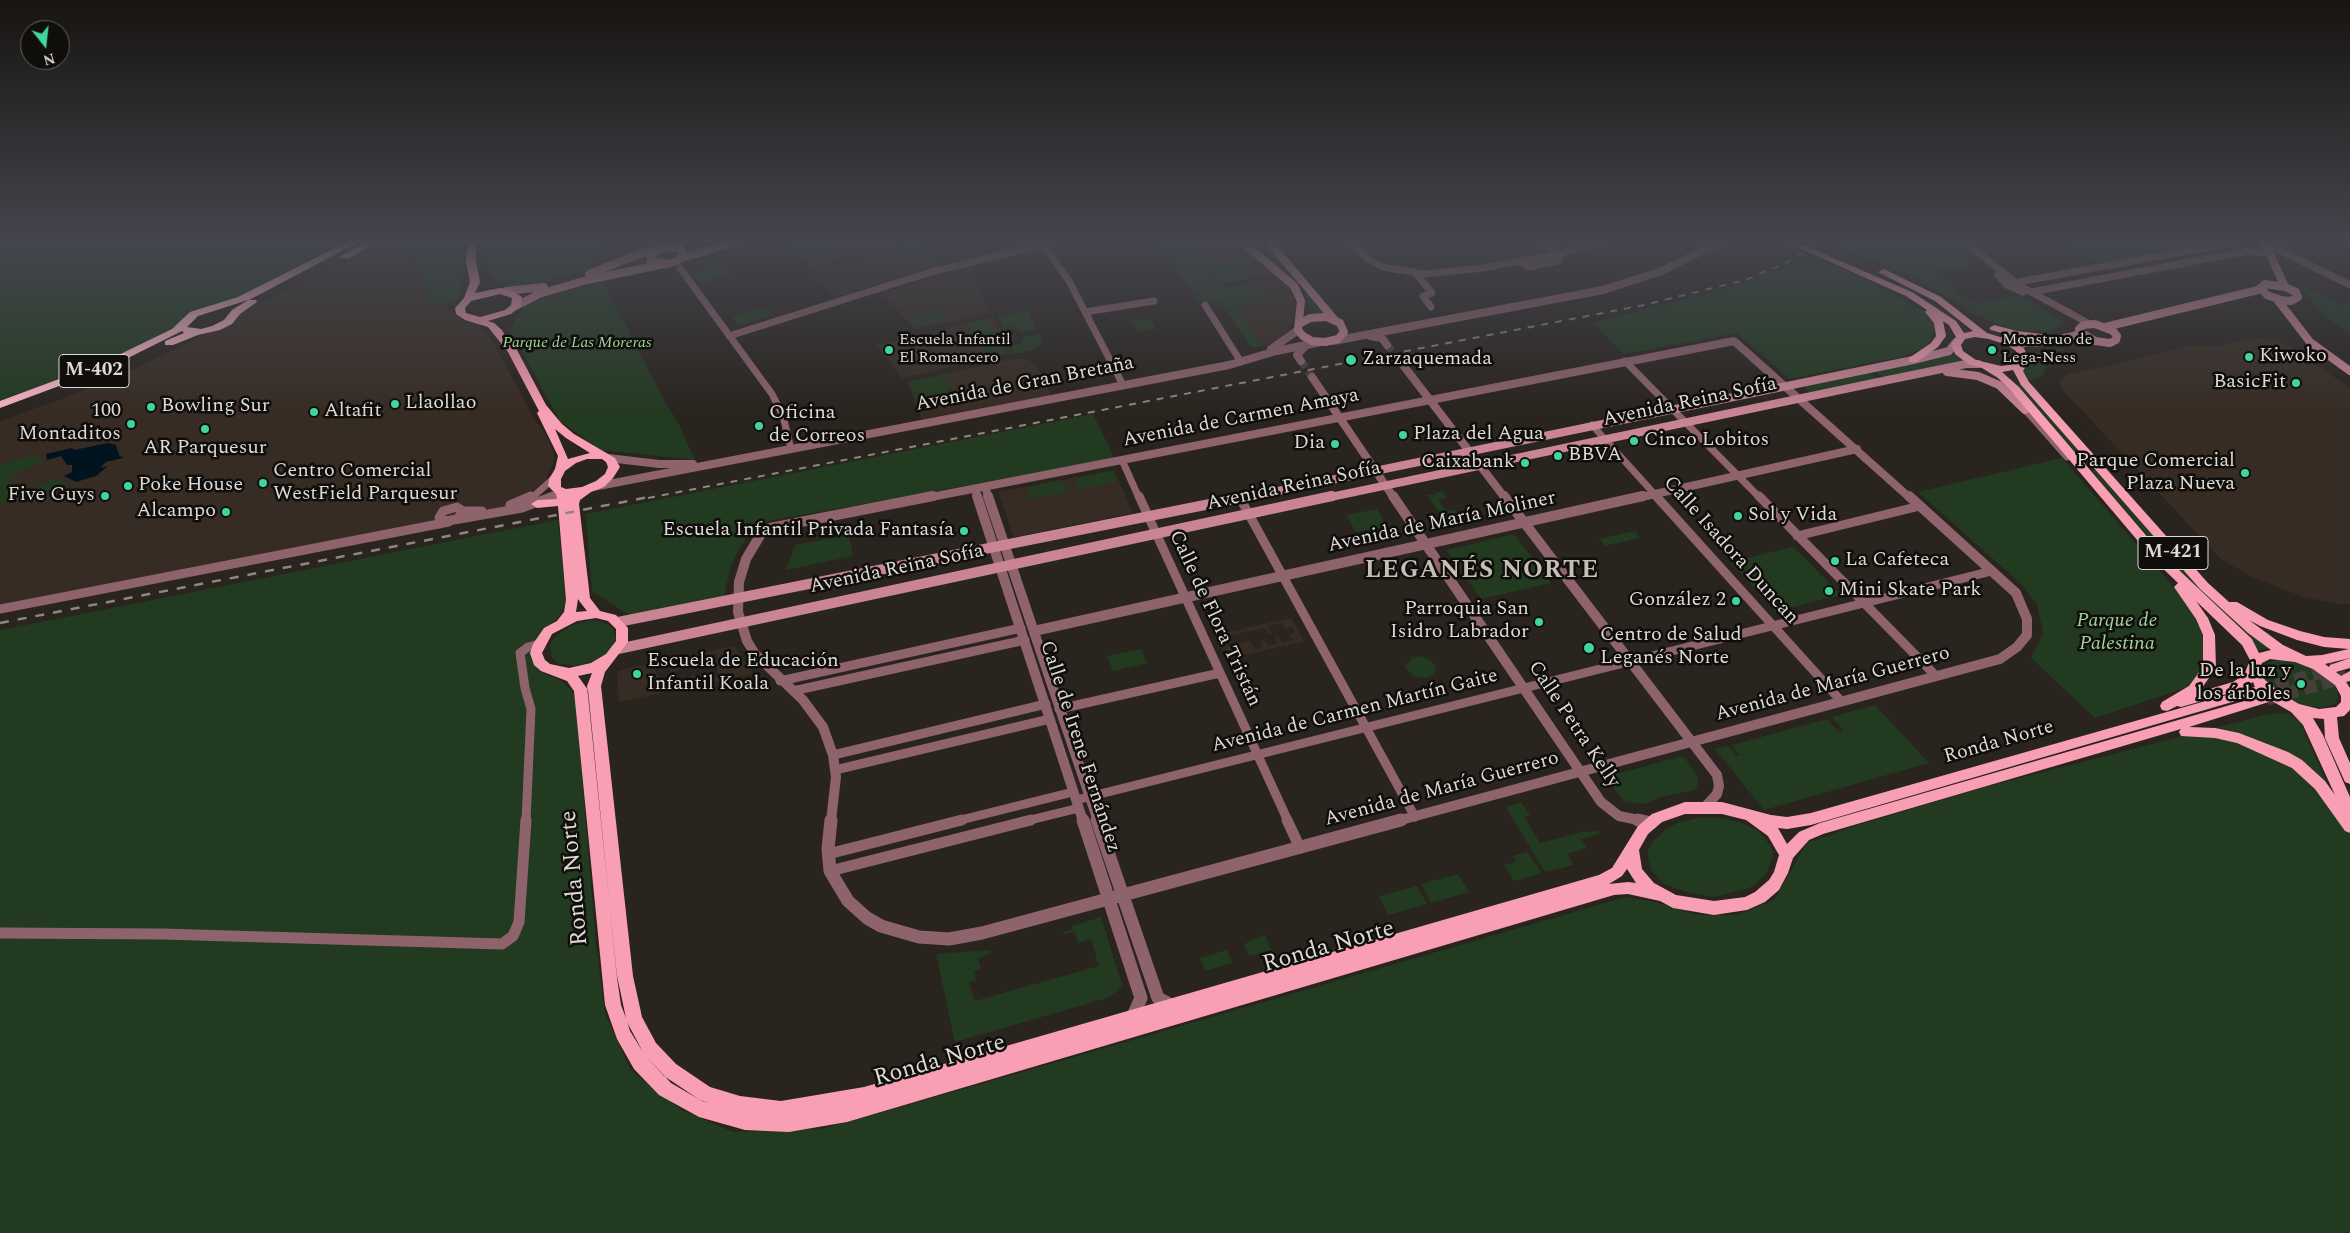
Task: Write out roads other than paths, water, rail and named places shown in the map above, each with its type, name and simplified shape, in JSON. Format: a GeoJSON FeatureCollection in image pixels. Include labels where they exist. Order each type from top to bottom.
{"type":"FeatureCollection","features":[{"type":"Feature","properties":{"kind":"highway"},"geometry":{"type":"LineString","coordinates":[[237,301],[191,316],[185,321],[183,326],[186,330],[195,332],[219,327],[246,305],[255,301]]}},
{"type":"Feature","properties":{"kind":"highway"},"geometry":{"type":"LineString","coordinates":[[215,308],[228,309],[233,315]]}},
{"type":"Feature","properties":{"kind":"highway","name":"M-402"},"geometry":{"type":"LineString","coordinates":[[0,405],[99,369],[183,326]]}},
{"type":"Feature","properties":{"kind":"highway","name":"M-402"},"geometry":{"type":"LineString","coordinates":[[0,414],[90,381],[195,332]]}},
{"type":"Feature","properties":{"kind":"main road","name":"Avenida de Gran Bretaña"},"geometry":{"type":"LineString","coordinates":[[467,301],[460,308],[461,314],[496,329],[505,344],[512,350]]}},
{"type":"Feature","properties":{"kind":"main road"},"geometry":{"type":"LineString","coordinates":[[513,308],[516,301]]}},
{"type":"Feature","properties":{"kind":"main road"},"geometry":{"type":"LineString","coordinates":[[476,320],[496,317],[526,301]]}},
{"type":"Feature","properties":{"kind":"main road"},"geometry":{"type":"LineString","coordinates":[[1299,327],[1313,317],[1334,320],[1344,328],[1342,336],[1333,341],[1321,342],[1305,338],[1299,327],[1300,301]]}},
{"type":"Feature","properties":{"kind":"main road"},"geometry":{"type":"LineString","coordinates":[[1320,301],[1332,314],[1334,320]]}},
{"type":"Feature","properties":{"kind":"main road"},"geometry":{"type":"LineString","coordinates":[[1910,301],[1920,306],[1939,322],[1941,331],[1939,341],[1913,360]]}},
{"type":"Feature","properties":{"kind":"main road"},"geometry":{"type":"LineString","coordinates":[[1919,301],[1953,323],[1959,340]]}},
{"type":"Feature","properties":{"kind":"main road","name":"M-421"},"geometry":{"type":"LineString","coordinates":[[1939,301],[1949,306],[1984,335]]}},
{"type":"Feature","properties":{"kind":"main road"},"geometry":{"type":"LineString","coordinates":[[2105,327],[2211,301]]}},
{"type":"Feature","properties":{"kind":"main road"},"geometry":{"type":"LineString","coordinates":[[2115,333],[2235,301]]}},
{"type":"Feature","properties":{"kind":"main road"},"geometry":{"type":"LineString","coordinates":[[2275,301],[2310,342],[2350,371]]}},
{"type":"Feature","properties":{"kind":"main road"},"geometry":{"type":"LineString","coordinates":[[2291,301],[2295,314],[2312,335],[2350,366]]}},
{"type":"Feature","properties":{"kind":"main road"},"geometry":{"type":"LineString","coordinates":[[1949,306],[1980,323],[2005,332],[2058,339]]}},
{"type":"Feature","properties":{"kind":"main road","name":"Avenida de Gran Bretaña"},"geometry":{"type":"LineString","coordinates":[[513,308],[506,322],[512,350],[541,406],[566,433],[606,457]]}},
{"type":"Feature","properties":{"kind":"main road"},"geometry":{"type":"LineString","coordinates":[[1983,366],[2008,369],[2021,362],[2030,350],[2080,340],[2113,342],[2117,338],[2115,333],[2105,327],[2090,324],[2080,329],[2074,336],[2058,339],[2024,344],[2004,340]]}},
{"type":"Feature","properties":{"kind":"main road"},"geometry":{"type":"LineString","coordinates":[[2080,329],[2095,341]]}},
{"type":"Feature","properties":{"kind":"main road","name":"M-421"},"geometry":{"type":"LineString","coordinates":[[2067,458],[2102,492],[2158,557],[2247,642],[2258,680],[2268,692],[2294,707],[2340,714],[2348,704],[2349,688],[2330,673],[2278,648],[2252,630],[2204,586],[2025,383],[2018,371],[2021,362],[2020,350],[2004,340],[1984,335],[1959,340],[1959,352],[2002,376],[2097,483],[2102,492]]}},
{"type":"Feature","properties":{"kind":"main road","name":"Avenida Reina Sofía"},"geometry":{"type":"LineString","coordinates":[[618,622],[739,611],[1006,565],[1686,423],[1793,392],[1949,351],[1959,340]]}},
{"type":"Feature","properties":{"kind":"main road","name":"Avenida Reina Sofía"},"geometry":{"type":"LineString","coordinates":[[612,655],[739,611],[1000,547],[1672,409],[1926,372],[1966,364],[1983,366]]}},
{"type":"Feature","properties":{"kind":"main road"},"geometry":{"type":"LineString","coordinates":[[1926,372],[1966,373],[1990,380],[1999,385],[2025,410]]}},
{"type":"Feature","properties":{"kind":"main road","name":"Avenida de Gran Bretaña"},"geometry":{"type":"LineString","coordinates":[[541,406],[543,419],[562,454],[559,472]]}},
{"type":"Feature","properties":{"kind":"main road"},"geometry":{"type":"LineString","coordinates":[[537,504],[563,497],[589,488],[605,480],[613,470],[613,464],[606,457],[579,458],[559,472],[555,487],[563,497],[572,600],[570,613],[563,621]]}},
{"type":"Feature","properties":{"kind":"main road"},"geometry":{"type":"LineString","coordinates":[[589,488],[575,498],[573,504],[584,599],[596,614]]}},
{"type":"Feature","properties":{"kind":"main road"},"geometry":{"type":"LineString","coordinates":[[2158,557],[2192,602],[2209,635],[2210,668],[2194,689],[2167,706]]}},
{"type":"Feature","properties":{"kind":"main road"},"geometry":{"type":"LineString","coordinates":[[2178,558],[2228,602],[2264,623],[2297,636],[2324,642],[2350,644]]}},
{"type":"Feature","properties":{"kind":"main road"},"geometry":{"type":"LineString","coordinates":[[539,644],[548,631],[563,621],[574,617],[596,614],[612,618],[618,622]]}},
{"type":"Feature","properties":{"kind":"main road","name":"Ronda Norte"},"geometry":{"type":"LineString","coordinates":[[539,644],[536,653],[539,662],[546,668],[572,678],[581,690],[609,978],[613,1006],[623,1034],[640,1063],[666,1089],[699,1108],[745,1121],[789,1124],[847,1114],[1614,889],[1628,888],[1660,895],[1692,906],[1707,908],[1722,908],[1747,903],[1760,897],[1774,885],[1781,873],[1786,855],[1804,836],[1820,829],[2101,748],[2262,695],[2108,733],[1811,820],[1787,823],[1722,808],[1685,808],[1665,814],[1651,823],[1638,837],[1632,850],[1617,872],[1603,880],[864,1095],[821,1105],[781,1109],[740,1104],[706,1094],[681,1079],[650,1049],[636,1025],[627,993],[594,686],[599,670],[612,655],[623,634],[618,622]]}},
{"type":"Feature","properties":{"kind":"main road","name":"M-421"},"geometry":{"type":"LineString","coordinates":[[2255,665],[2262,656],[2277,654],[2301,658]]}},
{"type":"Feature","properties":{"kind":"main road"},"geometry":{"type":"LineString","coordinates":[[2301,658],[2322,660],[2350,654]]}},
{"type":"Feature","properties":{"kind":"main road"},"geometry":{"type":"LineString","coordinates":[[557,672],[582,671],[612,655]]}},
{"type":"Feature","properties":{"kind":"main road"},"geometry":{"type":"LineString","coordinates":[[2335,668],[2350,664]]}},
{"type":"Feature","properties":{"kind":"main road"},"geometry":{"type":"LineString","coordinates":[[2108,733],[2120,724],[2167,706],[2237,686],[2249,678],[2255,665]]}},
{"type":"Feature","properties":{"kind":"main road"},"geometry":{"type":"LineString","coordinates":[[2101,748],[2125,746],[2186,732],[2265,708],[2294,707],[2308,721],[2316,735],[2350,813]]}},
{"type":"Feature","properties":{"kind":"main road"},"geometry":{"type":"LineString","coordinates":[[2340,714],[2332,738],[2350,778]]}},
{"type":"Feature","properties":{"kind":"main road"},"geometry":{"type":"LineString","coordinates":[[2186,732],[2215,733],[2239,738],[2283,756],[2297,764],[2320,785],[2350,827]]}},
{"type":"Feature","properties":{"kind":"main road","name":"Ronda Norte"},"geometry":{"type":"LineString","coordinates":[[1751,816],[1773,832],[1786,855]]}},
{"type":"Feature","properties":{"kind":"main road","name":"Ronda Norte"},"geometry":{"type":"LineString","coordinates":[[1632,850],[1635,871],[1643,882],[1660,895]]}},
{"type":"Feature","properties":{"kind":"street"},"geometry":{"type":"LineString","coordinates":[[703,301],[776,402],[784,421],[791,449]]}},
{"type":"Feature","properties":{"kind":"street"},"geometry":{"type":"LineString","coordinates":[[729,336],[840,301]]}},
{"type":"Feature","properties":{"kind":"street"},"geometry":{"type":"LineString","coordinates":[[1079,301],[1123,385]]}},
{"type":"Feature","properties":{"kind":"street"},"geometry":{"type":"LineString","coordinates":[[1085,312],[1154,301]]}},
{"type":"Feature","properties":{"kind":"street"},"geometry":{"type":"LineString","coordinates":[[1427,301],[1432,307]]}},
{"type":"Feature","properties":{"kind":"street"},"geometry":{"type":"LineString","coordinates":[[1333,341],[1548,301]]}},
{"type":"Feature","properties":{"kind":"street"},"geometry":{"type":"LineString","coordinates":[[2039,301],[2080,329]]}},
{"type":"Feature","properties":{"kind":"street"},"geometry":{"type":"LineString","coordinates":[[2047,301],[2090,324]]}},
{"type":"Feature","properties":{"kind":"street"},"geometry":{"type":"LineString","coordinates":[[1205,306],[1241,362]]}},
{"type":"Feature","properties":{"kind":"street"},"geometry":{"type":"LineString","coordinates":[[1262,355],[1299,327]]}},
{"type":"Feature","properties":{"kind":"street"},"geometry":{"type":"LineString","coordinates":[[1344,328],[1353,333],[1382,338],[1387,345]]}},
{"type":"Feature","properties":{"kind":"street","name":"Avenida de Carmen Amaya"},"geometry":{"type":"LineString","coordinates":[[739,611],[739,582],[746,559],[761,534],[770,528],[1734,341],[1793,392]]}},
{"type":"Feature","properties":{"kind":"street","name":"Avenida de Gran Bretaña"},"geometry":{"type":"LineString","coordinates":[[589,488],[1241,362],[1262,355],[1321,342]]}},
{"type":"Feature","properties":{"kind":"street"},"geometry":{"type":"LineString","coordinates":[[1301,361],[1297,355],[1298,351],[1306,346]]}},
{"type":"Feature","properties":{"kind":"street"},"geometry":{"type":"LineString","coordinates":[[1400,361],[1717,775],[1717,794],[1705,807]]}},
{"type":"Feature","properties":{"kind":"street"},"geometry":{"type":"LineString","coordinates":[[1625,361],[1936,676]]}},
{"type":"Feature","properties":{"kind":"street","name":"Calle Petra Kelly"},"geometry":{"type":"LineString","coordinates":[[1312,376],[1581,772],[1611,812],[1626,819],[1651,823]]}},
{"type":"Feature","properties":{"kind":"street","name":"M-421"},"geometry":{"type":"LineString","coordinates":[[2015,389],[2020,403],[2025,410],[2067,458]]}},
{"type":"Feature","properties":{"kind":"street","name":"Avenida de María Guerrero"},"geometry":{"type":"LineString","coordinates":[[739,611],[747,641],[755,654],[780,681],[803,700],[823,727],[833,755],[835,770],[836,793],[828,854],[830,871],[848,901],[868,918],[897,932],[919,937],[949,939],[982,933],[1692,742],[1841,700],[2000,659],[2017,647],[2027,635],[2027,619],[2016,593],[1793,392]]}},
{"type":"Feature","properties":{"kind":"street","name":"Calle Isadora Duncan"},"geometry":{"type":"LineString","coordinates":[[1592,425],[1841,700]]}},
{"type":"Feature","properties":{"kind":"street","name":"Avenida de María Moliner"},"geometry":{"type":"LineString","coordinates":[[1034,631],[1857,450]]}},
{"type":"Feature","properties":{"kind":"street","name":"Avenida de Gran Bretaña"},"geometry":{"type":"LineString","coordinates":[[606,457],[659,464],[734,461]]}},
{"type":"Feature","properties":{"kind":"street","name":"Calle de Flora Tristán"},"geometry":{"type":"LineString","coordinates":[[1122,460],[1300,848]]}},
{"type":"Feature","properties":{"kind":"street"},"geometry":{"type":"LineString","coordinates":[[422,527],[450,508],[457,507],[463,511],[477,512],[522,502],[541,490],[559,472]]}},
{"type":"Feature","properties":{"kind":"street","name":"Calle de Irene Fernández"},"geometry":{"type":"LineString","coordinates":[[985,487],[1006,565],[1034,631],[1088,796],[1158,998],[1171,1005]]}},
{"type":"Feature","properties":{"kind":"street","name":"Calle de Irene Fernández"},"geometry":{"type":"LineString","coordinates":[[975,489],[1000,547]]}},
{"type":"Feature","properties":{"kind":"street"},"geometry":{"type":"LineString","coordinates":[[1240,498],[1415,817]]}},
{"type":"Feature","properties":{"kind":"street"},"geometry":{"type":"LineString","coordinates":[[1,609],[537,504]]}},
{"type":"Feature","properties":{"kind":"street"},"geometry":{"type":"LineString","coordinates":[[1797,536],[1920,506]]}},
{"type":"Feature","properties":{"kind":"street"},"geometry":{"type":"LineString","coordinates":[[439,517],[442,520],[452,521],[463,511]]}},
{"type":"Feature","properties":{"kind":"street","name":"Calle de Irene Fernández"},"geometry":{"type":"LineString","coordinates":[[1006,565],[1021,628],[1141,998],[1133,1016]]}},
{"type":"Feature","properties":{"kind":"street","name":"Avenida de Carmen Martín Gaite"},"geometry":{"type":"LineString","coordinates":[[830,871],[1088,796],[1992,570]]}},
{"type":"Feature","properties":{"kind":"street"},"geometry":{"type":"LineString","coordinates":[[780,681],[1021,628]]}},
{"type":"Feature","properties":{"kind":"street"},"geometry":{"type":"LineString","coordinates":[[793,692],[1025,640]]}},
{"type":"Feature","properties":{"kind":"street"},"geometry":{"type":"LineString","coordinates":[[0,933],[163,934],[502,944],[513,936],[519,922],[522,892],[531,709],[525,688],[520,653],[528,647],[539,644]]}},
{"type":"Feature","properties":{"kind":"street"},"geometry":{"type":"LineString","coordinates":[[915,651],[918,664]]}},
{"type":"Feature","properties":{"kind":"street"},"geometry":{"type":"LineString","coordinates":[[1059,709],[1220,672]]}},
{"type":"Feature","properties":{"kind":"street"},"geometry":{"type":"LineString","coordinates":[[833,755],[1046,704]]}},
{"type":"Feature","properties":{"kind":"street"},"geometry":{"type":"LineString","coordinates":[[835,770],[1050,719]]}},
{"type":"Feature","properties":{"kind":"street","name":"Avenida de Carmen Martín Gaite"},"geometry":{"type":"LineString","coordinates":[[828,854],[1076,800]]}},
{"type":"Feature","properties":{"kind":"water"},"geometry":{"type":"Polygon","coordinates":[[[108,443],[116,445],[119,455],[123,458],[106,462],[100,468],[108,466],[96,476],[76,482],[64,476],[72,472],[72,465],[67,465],[61,456],[47,460],[46,454],[108,443]]]}},
{"type":"Feature","properties":{"kind":"tunnel"},"geometry":{"type":"LineString","coordinates":[[1387,345],[1400,361]]}},
{"type":"Feature","properties":{"kind":"tunnel"},"geometry":{"type":"LineString","coordinates":[[1301,361],[1312,377]]}},
{"type":"Feature","properties":{"kind":"tunnel"},"geometry":{"type":"LineString","coordinates":[[2258,691],[2335,668]]}},
{"type":"Feature","properties":{"kind":"tunnel"},"geometry":{"type":"LineString","coordinates":[[2267,699],[2346,677]]}},
{"type":"Feature","properties":{"kind":"railway"},"geometry":{"type":"LineString","coordinates":[[648,498],[1662,301]]}},
{"type":"Feature","properties":{"kind":"railway"},"geometry":{"type":"LineString","coordinates":[[0,623],[654,496]]}},
{"type":"Feature","properties":{"kind":"place","name":"Escuela Infantil El Romancero"},"geometry":{"type":"Point","coordinates":[889,350]}},
{"type":"Feature","properties":{"kind":"place","name":"Monstruo de Lega-Ness"},"geometry":{"type":"Point","coordinates":[1992,350]}},
{"type":"Feature","properties":{"kind":"place","name":"Kiwoko"},"geometry":{"type":"Point","coordinates":[2249,357]}},
{"type":"Feature","properties":{"kind":"place","name":"Zarzaquemada"},"geometry":{"type":"Point","coordinates":[1351,360]}},
{"type":"Feature","properties":{"kind":"place","name":"BasicFit"},"geometry":{"type":"Point","coordinates":[2296,383]}},
{"type":"Feature","properties":{"kind":"place","name":"Llaollao"},"geometry":{"type":"Point","coordinates":[395,404]}},
{"type":"Feature","properties":{"kind":"place","name":"Bowling Sur"},"geometry":{"type":"Point","coordinates":[151,407]}},
{"type":"Feature","properties":{"kind":"place","name":"Altafit"},"geometry":{"type":"Point","coordinates":[314,412]}},
{"type":"Feature","properties":{"kind":"place","name":"100 Montaditos"},"geometry":{"type":"Point","coordinates":[131,424]}},
{"type":"Feature","properties":{"kind":"place","name":"Oficina de Correos"},"geometry":{"type":"Point","coordinates":[759,426]}},
{"type":"Feature","properties":{"kind":"place","name":"AR Parquesur"},"geometry":{"type":"Point","coordinates":[205,429]}},
{"type":"Feature","properties":{"kind":"place","name":"Plaza del Agua"},"geometry":{"type":"Point","coordinates":[1403,435]}},
{"type":"Feature","properties":{"kind":"place","name":"Cinco Lobitos"},"geometry":{"type":"Point","coordinates":[1634,441]}},
{"type":"Feature","properties":{"kind":"place","name":"Dia"},"geometry":{"type":"Point","coordinates":[1335,444]}},
{"type":"Feature","properties":{"kind":"place","name":"BBVA"},"geometry":{"type":"Point","coordinates":[1558,456]}},
{"type":"Feature","properties":{"kind":"place","name":"Caixabank"},"geometry":{"type":"Point","coordinates":[1525,463]}},
{"type":"Feature","properties":{"kind":"place","name":"Parque Comercial Plaza Nueva"},"geometry":{"type":"Point","coordinates":[2245,473]}},
{"type":"Feature","properties":{"kind":"place","name":"Centro Comercial WestField Parquesur"},"geometry":{"type":"Point","coordinates":[263,483]}},
{"type":"Feature","properties":{"kind":"place","name":"Poke House"},"geometry":{"type":"Point","coordinates":[128,486]}},
{"type":"Feature","properties":{"kind":"place","name":"Five Guys"},"geometry":{"type":"Point","coordinates":[105,496]}},
{"type":"Feature","properties":{"kind":"place","name":"Alcampo"},"geometry":{"type":"Point","coordinates":[226,512]}},
{"type":"Feature","properties":{"kind":"place","name":"Sol y Vida"},"geometry":{"type":"Point","coordinates":[1738,516]}},
{"type":"Feature","properties":{"kind":"place","name":"Escuela Infantil Privada Fantasía"},"geometry":{"type":"Point","coordinates":[964,531]}},
{"type":"Feature","properties":{"kind":"place","name":"La Cafeteca"},"geometry":{"type":"Point","coordinates":[1835,561]}},
{"type":"Feature","properties":{"kind":"place","name":"Mini Skate Park"},"geometry":{"type":"Point","coordinates":[1829,591]}},
{"type":"Feature","properties":{"kind":"place","name":"González 2"},"geometry":{"type":"Point","coordinates":[1736,601]}},
{"type":"Feature","properties":{"kind":"place","name":"Parroquia San Isidro Labrador"},"geometry":{"type":"Point","coordinates":[1539,622]}},
{"type":"Feature","properties":{"kind":"place","name":"Centro de Salud Leganés Norte"},"geometry":{"type":"Point","coordinates":[1589,648]}},
{"type":"Feature","properties":{"kind":"place","name":"Escuela de Educación Infantil Koala"},"geometry":{"type":"Point","coordinates":[637,674]}},
{"type":"Feature","properties":{"kind":"place","name":"De la luz y los árboles"},"geometry":{"type":"Point","coordinates":[2301,684]}},
{"type":"Feature","properties":{"kind":"district","name":"LEGANÉS NORTE"},"geometry":{"type":"Point","coordinates":[1482,572]}},
{"type":"Feature","properties":{"kind":"park label","name":"Parque de Las Moreras"},"geometry":{"type":"Point","coordinates":[577,344]}},
{"type":"Feature","properties":{"kind":"park label","name":"Parque de Palestina"},"geometry":{"type":"Point","coordinates":[2117,634]}}]}
